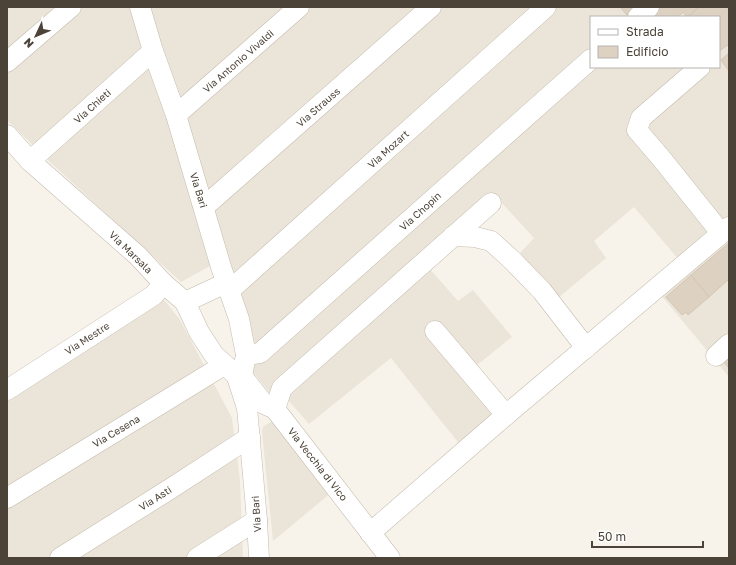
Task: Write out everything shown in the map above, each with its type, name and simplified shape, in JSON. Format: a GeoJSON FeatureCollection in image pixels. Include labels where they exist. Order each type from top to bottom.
{"type":"FeatureCollection","features":[{"type":"Feature","properties":{"kind":"street"},"geometry":{"type":"LineString","coordinates":[[7,62],[71,7]]}},
{"type":"Feature","properties":{"kind":"street","name":"Via Bari"},"geometry":{"type":"LineString","coordinates":[[140,7],[153,52],[176,115],[239,319],[246,355],[234,372],[247,408],[259,558]]}},
{"type":"Feature","properties":{"kind":"street","name":"Via Antonio Vivaldi"},"geometry":{"type":"LineString","coordinates":[[176,115],[299,7]]}},
{"type":"Feature","properties":{"kind":"street","name":"Via Strauss"},"geometry":{"type":"LineString","coordinates":[[204,207],[432,7]]}},
{"type":"Feature","properties":{"kind":"street","name":"Via Mozart"},"geometry":{"type":"LineString","coordinates":[[185,302],[228,287],[546,7]]}},
{"type":"Feature","properties":{"kind":"street"},"geometry":{"type":"LineString","coordinates":[[639,16],[649,7]]}},
{"type":"Feature","properties":{"kind":"street","name":"Via Chieti"},"geometry":{"type":"LineString","coordinates":[[30,161],[153,52]]}},
{"type":"Feature","properties":{"kind":"street","name":"Via Chopin"},"geometry":{"type":"LineString","coordinates":[[246,355],[260,353],[590,60]]}},
{"type":"Feature","properties":{"kind":"street"},"geometry":{"type":"LineString","coordinates":[[370,532],[725,230],[637,130],[641,118],[699,68]]}},
{"type":"Feature","properties":{"kind":"street","name":"Via Marsala"},"geometry":{"type":"LineString","coordinates":[[7,135],[30,161],[138,256],[185,302],[199,332],[214,355],[234,372]]}},
{"type":"Feature","properties":{"kind":"street"},"geometry":{"type":"LineString","coordinates":[[275,409],[282,388],[490,203]]}},
{"type":"Feature","properties":{"kind":"street"},"geometry":{"type":"LineString","coordinates":[[453,236],[475,237],[491,241],[542,291],[586,348]]}},
{"type":"Feature","properties":{"kind":"street","name":"Via Mestre"},"geometry":{"type":"LineString","coordinates":[[7,390],[154,295],[163,282]]}},
{"type":"Feature","properties":{"kind":"street"},"geometry":{"type":"LineString","coordinates":[[435,331],[506,415]]}},
{"type":"Feature","properties":{"kind":"street","name":"Via Vecchia di Vico"},"geometry":{"type":"LineString","coordinates":[[234,372],[264,404],[275,409],[390,558]]}},
{"type":"Feature","properties":{"kind":"street","name":"Via Cesena"},"geometry":{"type":"LineString","coordinates":[[7,498],[234,372]]}},
{"type":"Feature","properties":{"kind":"street","name":"Via Asti"},"geometry":{"type":"LineString","coordinates":[[60,558],[250,437]]}},
{"type":"Feature","properties":{"kind":"street"},"geometry":{"type":"LineString","coordinates":[[197,558],[257,520]]}},
{"type":"Feature","properties":{"kind":"shaded area"},"geometry":{"type":"Polygon","coordinates":[[[7,7],[132,7],[165,111],[210,266],[181,282],[50,162],[7,120],[7,7]]]}},
{"type":"Feature","properties":{"kind":"shaded area"},"geometry":{"type":"Polygon","coordinates":[[[149,7],[728,7],[729,219],[680,261],[634,207],[594,241],[606,258],[558,298],[520,253],[534,238],[500,201],[429,268],[458,301],[473,290],[512,337],[476,366],[438,321],[427,331],[496,415],[461,446],[391,358],[309,424],[288,400],[275,400],[251,369],[233,277],[149,7]]]}},
{"type":"Feature","properties":{"kind":"shaded area"},"geometry":{"type":"Polygon","coordinates":[[[729,240],[729,377],[661,295],[729,240]]]}},
{"type":"Feature","properties":{"kind":"shaded area"},"geometry":{"type":"Polygon","coordinates":[[[154,287],[180,320],[232,418],[240,480],[243,558],[7,558],[7,379],[154,287]]]}},
{"type":"Feature","properties":{"kind":"shaded area"},"geometry":{"type":"Polygon","coordinates":[[[273,421],[332,492],[273,541],[262,432],[263,427],[273,421]]]}},
{"type":"Feature","properties":{"kind":"building"},"geometry":{"type":"Polygon","coordinates":[[[620,7],[637,7],[627,15],[620,7]]]}},
{"type":"Feature","properties":{"kind":"building"},"geometry":{"type":"Polygon","coordinates":[[[654,7],[699,7],[688,16],[686,16],[683,12],[679,16],[647,16],[654,7]]]}},
{"type":"Feature","properties":{"kind":"building"},"geometry":{"type":"Polygon","coordinates":[[[699,7],[727,7],[729,10],[729,44],[720,50],[720,16],[690,15],[699,7]]]}},
{"type":"Feature","properties":{"kind":"building"},"geometry":{"type":"Polygon","coordinates":[[[729,53],[729,71],[721,60],[729,53]]]}},
{"type":"Feature","properties":{"kind":"building"},"geometry":{"type":"Polygon","coordinates":[[[729,243],[729,279],[709,297],[691,275],[729,243]]]}},
{"type":"Feature","properties":{"kind":"building"},"geometry":{"type":"Polygon","coordinates":[[[691,275],[709,297],[688,315],[686,312],[682,315],[666,297],[691,275]]]}},
{"type":"Feature","properties":{"kind":"building"},"geometry":{"type":"Polygon","coordinates":[[[729,353],[729,368],[722,360],[729,353]]]}}]}
